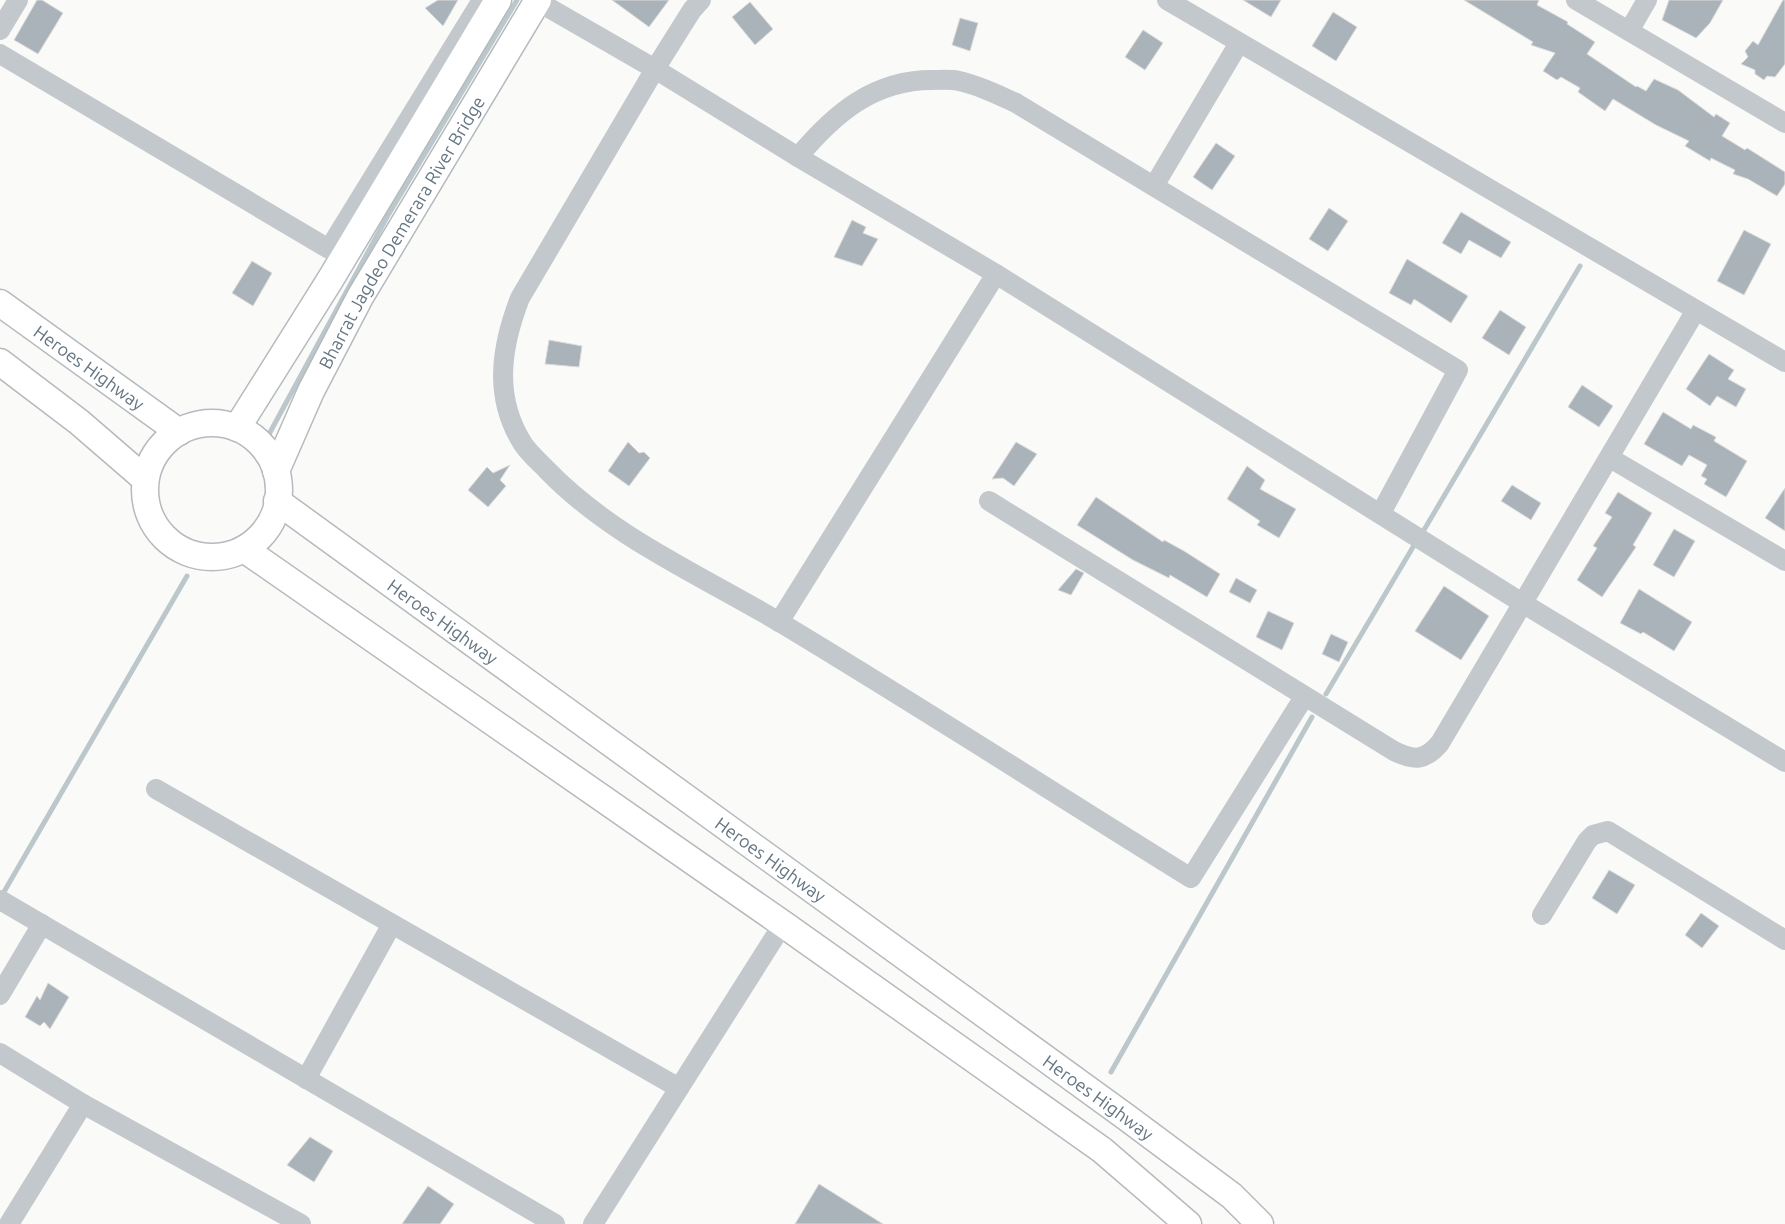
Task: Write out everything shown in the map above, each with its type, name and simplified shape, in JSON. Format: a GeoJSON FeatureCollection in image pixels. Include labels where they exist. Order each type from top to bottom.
{"type":"FeatureCollection","features":[{"type":"Feature","properties":{"kind":"main road","name":"Bharrat Jagdeo Demerara River Bridge"},"geometry":{"type":"LineString","coordinates":[[237,428],[325,288],[498,0]]}},
{"type":"Feature","properties":{"kind":"main road","name":"Bharrat Jagdeo Demerara River Bridge"},"geometry":{"type":"LineString","coordinates":[[276,471],[311,390],[360,297],[537,1]]}},
{"type":"Feature","properties":{"kind":"main road","name":"Heroes Highway"},"geometry":{"type":"LineString","coordinates":[[0,303],[179,432]]}},
{"type":"Feature","properties":{"kind":"main road"},"geometry":{"type":"LineString","coordinates":[[0,362],[79,422],[146,479]]}},
{"type":"Feature","properties":{"kind":"main road"},"geometry":{"type":"LineString","coordinates":[[207,423],[237,428],[261,445],[276,471],[278,486],[274,515],[266,528],[244,549],[223,556],[201,557],[173,545],[153,523],[147,509],[146,479],[157,452],[167,440],[179,432],[207,423]]}},
{"type":"Feature","properties":{"kind":"main road","name":"Heroes Highway"},"geometry":{"type":"LineString","coordinates":[[277,501],[1126,1118],[1232,1196],[1260,1224]]}},
{"type":"Feature","properties":{"kind":"main road"},"geometry":{"type":"LineString","coordinates":[[244,549],[783,924],[1102,1150],[1188,1224]]}},
{"type":"Feature","properties":{"kind":"street"},"geometry":{"type":"LineString","coordinates":[[0,30],[18,0]]}},
{"type":"Feature","properties":{"kind":"street"},"geometry":{"type":"LineString","coordinates":[[0,54],[329,249],[482,0]]}},
{"type":"Feature","properties":{"kind":"street"},"geometry":{"type":"LineString","coordinates":[[701,0],[692,10],[655,69],[520,298],[510,324],[502,361],[502,389],[509,416],[524,446],[557,480],[599,516],[695,576],[779,622],[1191,878],[1304,697]]}},
{"type":"Feature","properties":{"kind":"street"},"geometry":{"type":"LineString","coordinates":[[1167,0],[1785,362]]}},
{"type":"Feature","properties":{"kind":"street"},"geometry":{"type":"LineString","coordinates":[[1576,0],[1785,123]]}},
{"type":"Feature","properties":{"kind":"street"},"geometry":{"type":"LineString","coordinates":[[1628,31],[1647,0]]}},
{"type":"Feature","properties":{"kind":"street"},"geometry":{"type":"LineString","coordinates":[[537,1],[655,69],[798,157],[996,274],[1524,604],[1785,762]]}},
{"type":"Feature","properties":{"kind":"street"},"geometry":{"type":"LineString","coordinates":[[1154,186],[1239,43]]}},
{"type":"Feature","properties":{"kind":"street"},"geometry":{"type":"LineString","coordinates":[[798,157],[821,130],[842,111],[888,86],[915,80],[957,80],[984,88],[1016,103],[1458,370],[1381,513]]}},
{"type":"Feature","properties":{"kind":"street"},"geometry":{"type":"LineString","coordinates":[[779,622],[996,274]]}},
{"type":"Feature","properties":{"kind":"street"},"geometry":{"type":"LineString","coordinates":[[989,501],[1304,697],[1408,758],[1422,758],[1432,752],[1440,743],[1524,604],[1696,310]]}},
{"type":"Feature","properties":{"kind":"street"},"geometry":{"type":"LineString","coordinates":[[1610,458],[1785,562]]}},
{"type":"Feature","properties":{"kind":"street"},"geometry":{"type":"LineString","coordinates":[[156,789],[679,1088]]}},
{"type":"Feature","properties":{"kind":"street"},"geometry":{"type":"LineString","coordinates":[[1542,915],[1587,841],[1592,835],[1608,831],[1785,940]]}},
{"type":"Feature","properties":{"kind":"street"},"geometry":{"type":"LineString","coordinates":[[0,900],[555,1224]]}},
{"type":"Feature","properties":{"kind":"street"},"geometry":{"type":"LineString","coordinates":[[0,995],[34,919]]}},
{"type":"Feature","properties":{"kind":"street"},"geometry":{"type":"LineString","coordinates":[[306,1079],[392,924]]}},
{"type":"Feature","properties":{"kind":"street"},"geometry":{"type":"LineString","coordinates":[[593,1224],[783,924]]}},
{"type":"Feature","properties":{"kind":"street"},"geometry":{"type":"LineString","coordinates":[[0,1053],[83,1104],[301,1224]]}},
{"type":"Feature","properties":{"kind":"street"},"geometry":{"type":"LineString","coordinates":[[9,1224],[83,1104]]}},
{"type":"Feature","properties":{"kind":"building"},"geometry":{"type":"Polygon","coordinates":[[[37,0],[42,0],[63,13],[38,54],[14,40],[37,0]]]}},
{"type":"Feature","properties":{"kind":"building"},"geometry":{"type":"Polygon","coordinates":[[[438,0],[458,0],[443,26],[425,8],[438,0]]]}},
{"type":"Feature","properties":{"kind":"building"},"geometry":{"type":"Polygon","coordinates":[[[612,0],[669,0],[649,27],[612,0]]]}},
{"type":"Feature","properties":{"kind":"building"},"geometry":{"type":"Polygon","coordinates":[[[1243,0],[1281,0],[1271,17],[1243,0]]]}},
{"type":"Feature","properties":{"kind":"building"},"geometry":{"type":"Polygon","coordinates":[[[1464,0],[1539,0],[1537,5],[1568,22],[1567,24],[1595,42],[1587,54],[1636,87],[1646,91],[1654,79],[1678,90],[1714,117],[1716,114],[1730,123],[1722,136],[1745,150],[1747,148],[1785,172],[1785,184],[1777,196],[1748,179],[1733,174],[1735,170],[1711,158],[1710,161],[1685,146],[1689,141],[1656,125],[1613,99],[1605,111],[1578,92],[1580,88],[1561,77],[1557,80],[1543,71],[1555,53],[1531,45],[1533,42],[1464,0]]]}},
{"type":"Feature","properties":{"kind":"building"},"geometry":{"type":"Polygon","coordinates":[[[1669,0],[1723,0],[1710,23],[1696,38],[1662,20],[1669,0]]]}},
{"type":"Feature","properties":{"kind":"building"},"geometry":{"type":"Polygon","coordinates":[[[1783,0],[1785,0],[1785,64],[1775,77],[1767,76],[1764,80],[1755,74],[1755,70],[1741,64],[1748,57],[1745,51],[1753,41],[1758,45],[1783,0]]]}},
{"type":"Feature","properties":{"kind":"building"},"geometry":{"type":"Polygon","coordinates":[[[750,2],[773,29],[755,45],[732,17],[750,2]]]}},
{"type":"Feature","properties":{"kind":"building"},"geometry":{"type":"Polygon","coordinates":[[[1333,12],[1357,27],[1336,61],[1312,46],[1333,12]]]}},
{"type":"Feature","properties":{"kind":"building"},"geometry":{"type":"Polygon","coordinates":[[[960,18],[978,23],[970,51],[952,45],[960,18]]]}},
{"type":"Feature","properties":{"kind":"building"},"geometry":{"type":"Polygon","coordinates":[[[1143,30],[1163,43],[1145,70],[1125,57],[1143,30]]]}},
{"type":"Feature","properties":{"kind":"building"},"geometry":{"type":"Polygon","coordinates":[[[1216,143],[1235,156],[1212,190],[1193,177],[1216,143]]]}},
{"type":"Feature","properties":{"kind":"building"},"geometry":{"type":"Polygon","coordinates":[[[1329,208],[1348,221],[1328,251],[1309,239],[1329,208]]]}},
{"type":"Feature","properties":{"kind":"building"},"geometry":{"type":"Polygon","coordinates":[[[1461,212],[1511,242],[1501,258],[1469,240],[1461,254],[1442,243],[1461,212]]]}},
{"type":"Feature","properties":{"kind":"building"},"geometry":{"type":"Polygon","coordinates":[[[852,220],[866,227],[863,233],[878,239],[862,266],[834,257],[852,220]]]}},
{"type":"Feature","properties":{"kind":"building"},"geometry":{"type":"Polygon","coordinates":[[[1744,230],[1771,244],[1744,295],[1717,281],[1744,230]]]}},
{"type":"Feature","properties":{"kind":"building"},"geometry":{"type":"Polygon","coordinates":[[[1407,259],[1468,296],[1451,323],[1414,299],[1411,305],[1389,293],[1407,259]]]}},
{"type":"Feature","properties":{"kind":"building"},"geometry":{"type":"Polygon","coordinates":[[[252,261],[272,273],[253,306],[232,293],[252,261]]]}},
{"type":"Feature","properties":{"kind":"building"},"geometry":{"type":"Polygon","coordinates":[[[1500,310],[1526,327],[1509,355],[1482,338],[1500,310]]]}},
{"type":"Feature","properties":{"kind":"building"},"geometry":{"type":"Polygon","coordinates":[[[549,340],[582,346],[579,367],[545,364],[549,340]]]}},
{"type":"Feature","properties":{"kind":"building"},"geometry":{"type":"Polygon","coordinates":[[[1709,354],[1734,370],[1728,379],[1746,389],[1736,407],[1717,396],[1710,406],[1686,389],[1709,354]]]}},
{"type":"Feature","properties":{"kind":"building"},"geometry":{"type":"Polygon","coordinates":[[[1582,385],[1613,406],[1599,427],[1568,407],[1582,385]]]}},
{"type":"Feature","properties":{"kind":"building"},"geometry":{"type":"Polygon","coordinates":[[[1663,412],[1691,429],[1693,425],[1716,437],[1714,441],[1747,461],[1726,497],[1704,484],[1707,479],[1701,476],[1707,465],[1689,455],[1682,466],[1644,444],[1663,412]]]}},
{"type":"Feature","properties":{"kind":"building"},"geometry":{"type":"Polygon","coordinates":[[[628,442],[639,453],[644,452],[650,458],[629,486],[608,471],[628,442]]]}},
{"type":"Feature","properties":{"kind":"building"},"geometry":{"type":"Polygon","coordinates":[[[1016,442],[1037,454],[1014,486],[1003,478],[992,479],[1016,442]]]}},
{"type":"Feature","properties":{"kind":"building"},"geometry":{"type":"Polygon","coordinates":[[[510,465],[500,480],[506,486],[488,507],[468,490],[487,467],[493,473],[510,465]]]}},
{"type":"Feature","properties":{"kind":"building"},"geometry":{"type":"Polygon","coordinates":[[[1247,466],[1265,480],[1260,489],[1296,509],[1279,538],[1257,525],[1260,521],[1227,499],[1247,466]]]}},
{"type":"Feature","properties":{"kind":"building"},"geometry":{"type":"Polygon","coordinates":[[[1512,485],[1541,503],[1531,520],[1501,501],[1512,485]]]}},
{"type":"Feature","properties":{"kind":"building"},"geometry":{"type":"Polygon","coordinates":[[[1785,488],[1785,531],[1765,518],[1785,488]]]}},
{"type":"Feature","properties":{"kind":"building"},"geometry":{"type":"Polygon","coordinates":[[[1618,492],[1652,513],[1633,545],[1636,547],[1602,597],[1577,580],[1597,548],[1593,546],[1612,517],[1605,513],[1618,492]]]}},
{"type":"Feature","properties":{"kind":"building"},"geometry":{"type":"Polygon","coordinates":[[[1096,497],[1163,542],[1164,540],[1184,551],[1220,574],[1207,597],[1170,575],[1169,578],[1133,560],[1077,525],[1096,497]]]}},
{"type":"Feature","properties":{"kind":"building"},"geometry":{"type":"Polygon","coordinates":[[[1674,529],[1695,541],[1674,577],[1653,565],[1674,529]]]}},
{"type":"Feature","properties":{"kind":"building"},"geometry":{"type":"Polygon","coordinates":[[[1076,569],[1084,573],[1071,595],[1058,590],[1076,569]]]}},
{"type":"Feature","properties":{"kind":"building"},"geometry":{"type":"Polygon","coordinates":[[[1236,578],[1257,590],[1250,603],[1229,592],[1236,578]]]}},
{"type":"Feature","properties":{"kind":"building"},"geometry":{"type":"Polygon","coordinates":[[[1444,586],[1489,616],[1461,660],[1415,631],[1444,586]]]}},
{"type":"Feature","properties":{"kind":"building"},"geometry":{"type":"Polygon","coordinates":[[[1639,589],[1692,622],[1674,651],[1643,632],[1641,634],[1620,623],[1639,589]]]}},
{"type":"Feature","properties":{"kind":"building"},"geometry":{"type":"Polygon","coordinates":[[[1268,611],[1294,623],[1282,650],[1256,637],[1268,611]]]}},
{"type":"Feature","properties":{"kind":"building"},"geometry":{"type":"Polygon","coordinates":[[[1331,634],[1348,642],[1339,662],[1322,654],[1331,634]]]}},
{"type":"Feature","properties":{"kind":"building"},"geometry":{"type":"Polygon","coordinates":[[[1609,870],[1635,885],[1617,914],[1592,898],[1609,870]]]}},
{"type":"Feature","properties":{"kind":"building"},"geometry":{"type":"Polygon","coordinates":[[[1701,913],[1719,926],[1702,948],[1685,935],[1701,913]]]}},
{"type":"Feature","properties":{"kind":"building"},"geometry":{"type":"Polygon","coordinates":[[[48,983],[69,997],[50,1029],[44,1022],[40,1026],[25,1017],[37,996],[40,1000],[48,983]]]}},
{"type":"Feature","properties":{"kind":"building"},"geometry":{"type":"Polygon","coordinates":[[[310,1137],[333,1151],[314,1182],[287,1165],[310,1137]]]}},
{"type":"Feature","properties":{"kind":"building"},"geometry":{"type":"Polygon","coordinates":[[[819,1184],[883,1224],[795,1224],[819,1184]]]}},
{"type":"Feature","properties":{"kind":"building"},"geometry":{"type":"Polygon","coordinates":[[[428,1186],[454,1204],[440,1224],[402,1224],[428,1186]]]}},
{"type":"Feature","properties":{"kind":"waterway"},"geometry":{"type":"LineString","coordinates":[[268,436],[387,217],[517,0]]}},
{"type":"Feature","properties":{"kind":"waterway"},"geometry":{"type":"LineString","coordinates":[[1421,535],[1580,266]]}},
{"type":"Feature","properties":{"kind":"waterway"},"geometry":{"type":"LineString","coordinates":[[1326,694],[1416,542]]}},
{"type":"Feature","properties":{"kind":"waterway"},"geometry":{"type":"LineString","coordinates":[[1,897],[187,576]]}},
{"type":"Feature","properties":{"kind":"waterway"},"geometry":{"type":"LineString","coordinates":[[1111,1072],[1312,717]]}}]}
